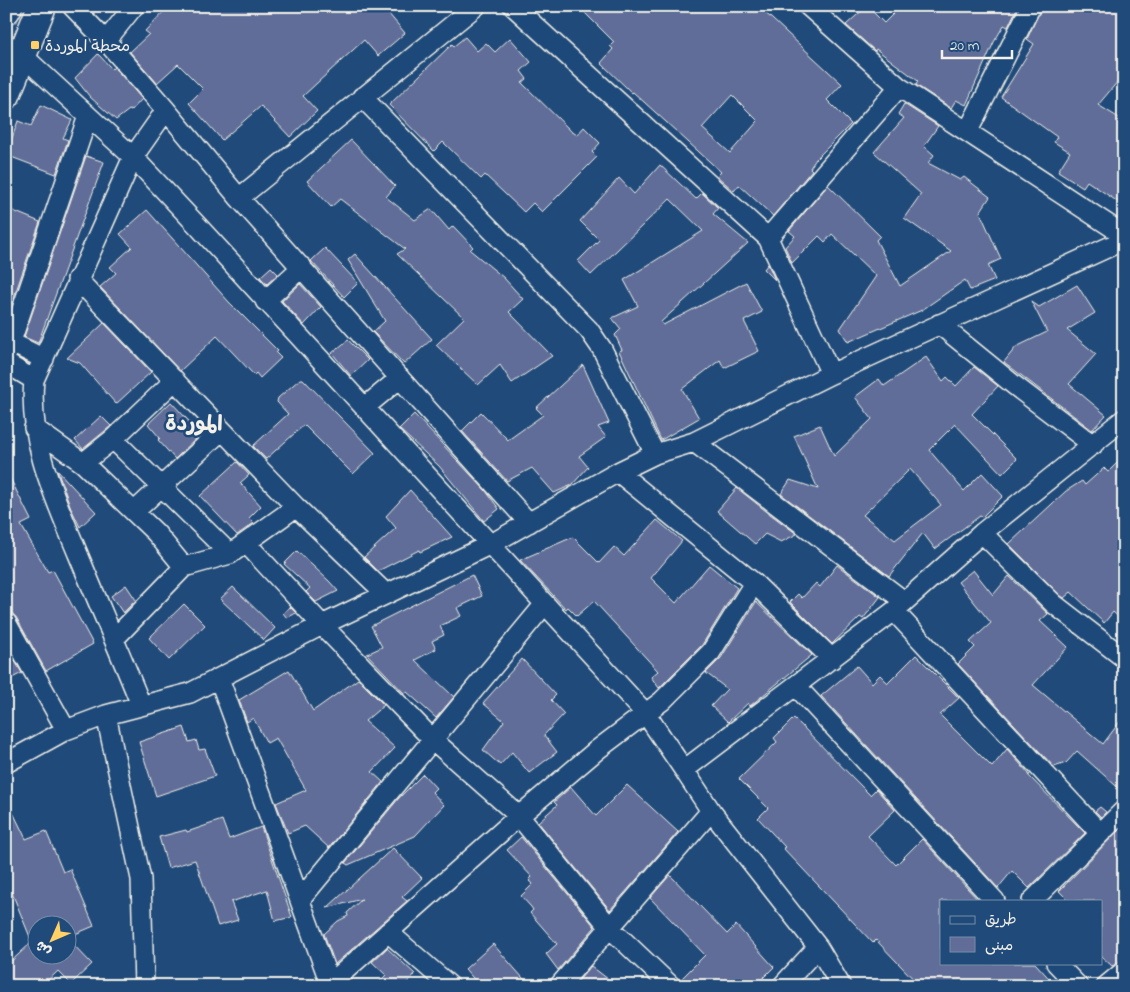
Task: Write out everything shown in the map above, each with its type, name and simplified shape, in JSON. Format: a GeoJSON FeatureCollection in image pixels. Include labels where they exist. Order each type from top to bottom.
{"type":"FeatureCollection","features":[{"type":"Feature","properties":{"kind":"main road"},"geometry":{"type":"LineString","coordinates":[[6,10],[8,6]]}},
{"type":"Feature","properties":{"kind":"main road"},"geometry":{"type":"LineString","coordinates":[[6,94],[14,49],[42,6]]}},
{"type":"Feature","properties":{"kind":"street"},"geometry":{"type":"LineString","coordinates":[[72,6],[106,41],[239,198],[529,522]]}},
{"type":"Feature","properties":{"kind":"street"},"geometry":{"type":"LineString","coordinates":[[106,41],[134,6]]}},
{"type":"Feature","properties":{"kind":"street"},"geometry":{"type":"LineString","coordinates":[[239,198],[362,96],[476,6]]}},
{"type":"Feature","properties":{"kind":"street"},"geometry":{"type":"LineString","coordinates":[[513,6],[768,238],[831,374]]}},
{"type":"Feature","properties":{"kind":"street"},"geometry":{"type":"LineString","coordinates":[[808,6],[899,87],[1124,235]]}},
{"type":"Feature","properties":{"kind":"street"},"geometry":{"type":"LineString","coordinates":[[968,131],[1031,6]]}},
{"type":"Feature","properties":{"kind":"street"},"geometry":{"type":"LineString","coordinates":[[14,49],[133,157],[492,544],[544,605],[646,714],[711,811],[818,947],[841,986]]}},
{"type":"Feature","properties":{"kind":"street"},"geometry":{"type":"LineString","coordinates":[[768,238],[899,87]]}},
{"type":"Feature","properties":{"kind":"street"},"geometry":{"type":"LineString","coordinates":[[362,96],[589,330],[602,349],[655,454]]}},
{"type":"Feature","properties":{"kind":"street"},"geometry":{"type":"LineString","coordinates":[[142,705],[58,506],[39,453],[34,428],[32,400],[34,380],[133,157],[166,110]]}},
{"type":"Feature","properties":{"kind":"street"},"geometry":{"type":"LineString","coordinates":[[44,359],[8,349],[88,116]]}},
{"type":"Feature","properties":{"kind":"street"},"geometry":{"type":"LineString","coordinates":[[6,763],[66,730],[106,715],[176,698],[219,678],[322,625],[492,544],[618,472],[655,454],[694,442],[831,374],[1124,240]]}},
{"type":"Feature","properties":{"kind":"street"},"geometry":{"type":"LineString","coordinates":[[265,301],[302,267]]}},
{"type":"Feature","properties":{"kind":"street"},"geometry":{"type":"LineString","coordinates":[[78,279],[296,507],[386,594]]}},
{"type":"Feature","properties":{"kind":"street"},"geometry":{"type":"LineString","coordinates":[[939,324],[1014,385],[1093,445]]}},
{"type":"Feature","properties":{"kind":"street"},"geometry":{"type":"LineString","coordinates":[[6,363],[34,380]]}},
{"type":"Feature","properties":{"kind":"street"},"geometry":{"type":"LineString","coordinates":[[365,407],[400,378]]}},
{"type":"Feature","properties":{"kind":"street"},"geometry":{"type":"LineString","coordinates":[[83,463],[113,439],[175,380]]}},
{"type":"Feature","properties":{"kind":"street"},"geometry":{"type":"LineString","coordinates":[[684,770],[832,659],[899,606],[982,533],[1124,419]]}},
{"type":"Feature","properties":{"kind":"street"},"geometry":{"type":"LineString","coordinates":[[34,428],[83,463],[134,512],[184,567]]}},
{"type":"Feature","properties":{"kind":"street"},"geometry":{"type":"LineString","coordinates":[[134,512],[222,430]]}},
{"type":"Feature","properties":{"kind":"street"},"geometry":{"type":"LineString","coordinates":[[113,439],[230,554]]}},
{"type":"Feature","properties":{"kind":"street"},"geometry":{"type":"LineString","coordinates":[[694,442],[899,606],[1100,833]]}},
{"type":"Feature","properties":{"kind":"street"},"geometry":{"type":"LineString","coordinates":[[618,472],[754,583],[832,659]]}},
{"type":"Feature","properties":{"kind":"street"},"geometry":{"type":"LineString","coordinates":[[114,639],[184,567],[230,554],[296,507]]}},
{"type":"Feature","properties":{"kind":"street"},"geometry":{"type":"LineString","coordinates":[[982,533],[1054,604],[1124,658]]}},
{"type":"Feature","properties":{"kind":"street"},"geometry":{"type":"LineString","coordinates":[[246,543],[433,740],[520,816],[611,929],[670,985]]}},
{"type":"Feature","properties":{"kind":"street"},"geometry":{"type":"LineString","coordinates":[[219,678],[331,984],[596,750],[646,714],[707,657],[754,583]]}},
{"type":"Feature","properties":{"kind":"street"},"geometry":{"type":"LineString","coordinates":[[300,900],[544,605]]}},
{"type":"Feature","properties":{"kind":"street"},"geometry":{"type":"LineString","coordinates":[[6,622],[66,730]]}},
{"type":"Feature","properties":{"kind":"street"},"geometry":{"type":"LineString","coordinates":[[796,686],[994,900]]}},
{"type":"Feature","properties":{"kind":"street"},"geometry":{"type":"LineString","coordinates":[[106,715],[141,879],[143,984]]}},
{"type":"Feature","properties":{"kind":"street"},"geometry":{"type":"LineString","coordinates":[[1033,900],[1124,810]]}},
{"type":"Feature","properties":{"kind":"street"},"geometry":{"type":"LineString","coordinates":[[559,986],[611,929],[711,811]]}},
{"type":"Feature","properties":{"kind":"street"},"geometry":{"type":"LineString","coordinates":[[388,932],[450,986]]}},
{"type":"Feature","properties":{"kind":"street"},"geometry":{"type":"LineString","coordinates":[[782,986],[818,947]]}},
{"type":"Feature","properties":{"kind":"street"},"geometry":{"type":"LineString","coordinates":[[1057,964],[1078,986]]}},
{"type":"Feature","properties":{"kind":"street"},"geometry":{"type":"LineString","coordinates":[[1106,986],[1124,971]]}},
{"type":"Feature","properties":{"kind":"building"},"geometry":{"type":"Polygon","coordinates":[[[169,6],[382,6],[405,33],[378,56],[364,40],[303,96],[317,111],[290,137],[261,106],[222,140],[189,103],[203,89],[178,64],[157,83],[130,52],[149,34],[145,31],[169,6]]]}},
{"type":"Feature","properties":{"kind":"building"},"geometry":{"type":"Polygon","coordinates":[[[578,6],[758,6],[842,84],[827,100],[851,124],[816,159],[810,168],[812,170],[773,216],[739,185],[734,191],[717,176],[721,172],[601,63],[613,49],[610,46],[614,42],[578,6]],[[732,95],[702,128],[730,153],[758,121],[732,95]]]}},
{"type":"Feature","properties":{"kind":"building"},"geometry":{"type":"Polygon","coordinates":[[[867,6],[884,23],[901,6],[1018,6],[1008,27],[1004,25],[994,42],[966,105],[956,100],[951,108],[916,85],[918,81],[876,49],[875,51],[846,25],[867,6]]]}},
{"type":"Feature","properties":{"kind":"building"},"geometry":{"type":"Polygon","coordinates":[[[1042,6],[1124,6],[1124,74],[1098,105],[1124,121],[1124,206],[1087,181],[1083,187],[1058,171],[1070,152],[1054,142],[1057,137],[1001,97],[1034,44],[1027,39],[1042,6]]]}},
{"type":"Feature","properties":{"kind":"building"},"geometry":{"type":"Polygon","coordinates":[[[465,37],[477,51],[486,43],[495,52],[510,38],[531,62],[521,71],[527,79],[522,83],[571,131],[577,135],[584,127],[600,143],[592,152],[597,157],[542,212],[533,203],[524,212],[485,175],[481,179],[443,142],[434,151],[389,105],[452,44],[454,46],[465,37]]]}},
{"type":"Feature","properties":{"kind":"building"},"geometry":{"type":"Polygon","coordinates":[[[98,54],[112,69],[114,67],[142,99],[131,111],[129,110],[116,120],[90,97],[75,78],[98,54]]]}},
{"type":"Feature","properties":{"kind":"building"},"geometry":{"type":"Polygon","coordinates":[[[904,104],[938,126],[924,146],[934,155],[928,163],[960,180],[964,177],[990,197],[980,212],[1001,259],[988,265],[995,280],[970,290],[965,280],[922,310],[848,342],[840,329],[876,276],[832,234],[825,242],[819,236],[792,263],[785,247],[795,236],[789,231],[828,185],[880,236],[876,240],[900,286],[951,251],[904,218],[921,194],[874,152],[904,118],[898,114],[904,104]]]}},
{"type":"Feature","properties":{"kind":"building"},"geometry":{"type":"Polygon","coordinates":[[[41,105],[72,120],[63,138],[68,140],[56,174],[6,155],[18,121],[31,126],[41,105]]]}},
{"type":"Feature","properties":{"kind":"building"},"geometry":{"type":"Polygon","coordinates":[[[351,140],[395,186],[386,197],[415,220],[431,209],[449,230],[453,226],[473,247],[470,250],[504,278],[523,299],[509,312],[552,356],[512,383],[500,365],[478,385],[436,345],[464,318],[397,254],[405,249],[340,199],[331,207],[307,181],[351,140]]]}},
{"type":"Feature","properties":{"kind":"building"},"geometry":{"type":"Polygon","coordinates":[[[86,156],[104,162],[38,343],[24,337],[86,156]]]}},
{"type":"Feature","properties":{"kind":"building"},"geometry":{"type":"Polygon","coordinates":[[[660,165],[696,199],[702,193],[718,208],[713,214],[748,243],[661,322],[663,325],[746,282],[762,312],[744,321],[759,351],[724,368],[720,360],[682,389],[699,418],[661,440],[619,351],[622,350],[615,335],[621,329],[612,318],[638,306],[624,280],[703,231],[670,199],[591,275],[578,261],[599,240],[580,221],[619,178],[634,194],[660,165]]]}},
{"type":"Feature","properties":{"kind":"building"},"geometry":{"type":"Polygon","coordinates":[[[6,208],[40,222],[6,320],[6,208]]]}},
{"type":"Feature","properties":{"kind":"building"},"geometry":{"type":"Polygon","coordinates":[[[147,210],[229,302],[278,351],[276,353],[281,358],[260,378],[256,373],[254,375],[217,336],[180,371],[100,287],[116,273],[110,267],[132,247],[120,234],[147,210]]]}},
{"type":"Feature","properties":{"kind":"building"},"geometry":{"type":"Polygon","coordinates":[[[325,248],[358,283],[344,297],[311,261],[325,248]]]}},
{"type":"Feature","properties":{"kind":"building"},"geometry":{"type":"Polygon","coordinates":[[[355,254],[432,339],[404,364],[373,332],[385,321],[348,260],[355,254]]]}},
{"type":"Feature","properties":{"kind":"building"},"geometry":{"type":"Polygon","coordinates":[[[768,264],[775,280],[764,269],[768,264]]]}},
{"type":"Feature","properties":{"kind":"building"},"geometry":{"type":"Polygon","coordinates":[[[271,267],[278,274],[267,284],[260,277],[271,267]]]}},
{"type":"Feature","properties":{"kind":"building"},"geometry":{"type":"Polygon","coordinates":[[[300,284],[321,307],[304,325],[282,301],[300,284]]]}},
{"type":"Feature","properties":{"kind":"building"},"geometry":{"type":"Polygon","coordinates":[[[1077,285],[1095,313],[1067,330],[1096,354],[1069,384],[1106,415],[1092,430],[1004,362],[1016,347],[1047,332],[1031,301],[1039,307],[1077,285]]]}},
{"type":"Feature","properties":{"kind":"building"},"geometry":{"type":"Polygon","coordinates":[[[104,323],[151,372],[116,404],[80,363],[67,358],[104,323]]]}},
{"type":"Feature","properties":{"kind":"building"},"geometry":{"type":"Polygon","coordinates":[[[348,340],[368,360],[351,376],[332,353],[348,340]]]}},
{"type":"Feature","properties":{"kind":"building"},"geometry":{"type":"Polygon","coordinates":[[[926,357],[943,381],[947,377],[956,386],[974,367],[998,386],[972,414],[1017,459],[1002,474],[955,424],[929,450],[964,491],[982,473],[1003,496],[982,517],[980,516],[935,549],[923,533],[889,576],[781,494],[790,480],[818,489],[794,436],[820,425],[834,456],[872,419],[855,397],[879,379],[884,386],[926,357]],[[910,469],[863,515],[895,540],[941,505],[910,469]]]}},
{"type":"Feature","properties":{"kind":"building"},"geometry":{"type":"Polygon","coordinates":[[[583,365],[609,423],[598,427],[606,437],[579,456],[588,467],[572,485],[554,493],[532,468],[507,481],[462,431],[481,412],[508,440],[543,415],[536,408],[583,365]]]}},
{"type":"Feature","properties":{"kind":"building"},"geometry":{"type":"Polygon","coordinates":[[[300,379],[303,379],[375,453],[353,474],[304,425],[266,459],[253,446],[288,414],[277,402],[278,398],[300,379]]]}},
{"type":"Feature","properties":{"kind":"building"},"geometry":{"type":"Polygon","coordinates":[[[171,402],[201,434],[175,459],[158,440],[160,438],[148,424],[171,402]]]}},
{"type":"Feature","properties":{"kind":"building"},"geometry":{"type":"Polygon","coordinates":[[[414,414],[486,491],[499,509],[484,521],[439,466],[399,429],[414,414]]]}},
{"type":"Feature","properties":{"kind":"building"},"geometry":{"type":"Polygon","coordinates":[[[101,416],[111,426],[83,449],[75,440],[101,416]]]}},
{"type":"Feature","properties":{"kind":"building"},"geometry":{"type":"Polygon","coordinates":[[[1124,456],[1124,622],[1113,612],[1104,623],[1071,592],[1064,598],[1061,596],[1009,544],[1066,491],[1082,481],[1085,485],[1104,468],[1108,472],[1124,456]]]}},
{"type":"Feature","properties":{"kind":"building"},"geometry":{"type":"Polygon","coordinates":[[[237,462],[249,475],[240,483],[261,506],[249,518],[254,523],[237,535],[200,496],[237,462]]]}},
{"type":"Feature","properties":{"kind":"building"},"geometry":{"type":"Polygon","coordinates":[[[6,470],[31,520],[21,525],[48,572],[53,570],[93,644],[46,671],[16,617],[6,611],[6,470]]]}},
{"type":"Feature","properties":{"kind":"building"},"geometry":{"type":"Polygon","coordinates":[[[57,470],[96,512],[80,527],[71,508],[57,470]]]}},
{"type":"Feature","properties":{"kind":"building"},"geometry":{"type":"Polygon","coordinates":[[[737,488],[797,534],[781,542],[765,534],[755,544],[717,511],[737,488]]]}},
{"type":"Feature","properties":{"kind":"building"},"geometry":{"type":"Polygon","coordinates":[[[410,490],[452,537],[420,552],[419,550],[378,571],[364,557],[396,528],[386,516],[410,490]]]}},
{"type":"Feature","properties":{"kind":"building"},"geometry":{"type":"Polygon","coordinates":[[[657,520],[682,541],[651,578],[676,603],[709,565],[737,588],[702,645],[659,688],[651,677],[658,671],[594,601],[577,616],[568,607],[566,609],[520,560],[573,537],[599,563],[614,547],[624,556],[657,520]]]}},
{"type":"Feature","properties":{"kind":"building"},"geometry":{"type":"Polygon","coordinates":[[[297,551],[338,591],[316,602],[306,592],[310,588],[284,564],[297,551]]]}},
{"type":"Feature","properties":{"kind":"building"},"geometry":{"type":"Polygon","coordinates":[[[837,565],[880,597],[863,619],[860,617],[832,644],[790,602],[798,594],[802,598],[816,583],[820,587],[837,565]]]}},
{"type":"Feature","properties":{"kind":"building"},"geometry":{"type":"Polygon","coordinates":[[[973,570],[993,595],[1009,576],[1048,614],[1040,621],[1068,647],[1033,685],[1103,744],[1124,716],[1124,793],[1077,751],[1066,763],[1054,767],[958,664],[975,647],[970,642],[991,623],[958,582],[973,570]]]}},
{"type":"Feature","properties":{"kind":"building"},"geometry":{"type":"Polygon","coordinates":[[[472,575],[482,596],[457,608],[461,616],[440,626],[444,635],[432,641],[436,649],[415,660],[454,697],[436,718],[407,692],[404,693],[367,654],[382,647],[371,626],[472,575]]]}},
{"type":"Feature","properties":{"kind":"building"},"geometry":{"type":"Polygon","coordinates":[[[126,585],[136,600],[123,613],[111,596],[126,585]]]}},
{"type":"Feature","properties":{"kind":"building"},"geometry":{"type":"Polygon","coordinates":[[[233,587],[275,628],[264,640],[220,599],[233,587]]]}},
{"type":"Feature","properties":{"kind":"building"},"geometry":{"type":"Polygon","coordinates":[[[756,602],[812,655],[750,706],[748,703],[728,722],[711,706],[727,689],[706,673],[721,658],[756,602]]]}},
{"type":"Feature","properties":{"kind":"building"},"geometry":{"type":"Polygon","coordinates":[[[184,604],[205,625],[169,660],[149,638],[184,604]]]}},
{"type":"Feature","properties":{"kind":"building"},"geometry":{"type":"Polygon","coordinates":[[[290,607],[296,613],[287,618],[283,613],[290,607]]]}},
{"type":"Feature","properties":{"kind":"building"},"geometry":{"type":"Polygon","coordinates":[[[6,646],[22,673],[6,681],[6,646]]]}},
{"type":"Feature","properties":{"kind":"building"},"geometry":{"type":"Polygon","coordinates":[[[916,655],[959,698],[940,715],[992,767],[1007,749],[1030,775],[1028,775],[1085,833],[1029,888],[1012,871],[998,888],[821,696],[857,666],[872,683],[880,675],[888,683],[916,655]]]}},
{"type":"Feature","properties":{"kind":"building"},"geometry":{"type":"Polygon","coordinates":[[[522,659],[556,695],[551,700],[564,714],[544,735],[557,752],[529,773],[512,752],[500,765],[483,750],[504,721],[483,703],[522,659]]]}},
{"type":"Feature","properties":{"kind":"building"},"geometry":{"type":"Polygon","coordinates":[[[289,670],[313,711],[358,679],[384,705],[365,721],[395,748],[372,772],[383,782],[329,848],[305,826],[288,833],[276,803],[306,790],[276,738],[267,743],[253,718],[247,722],[239,700],[289,670]]]}},
{"type":"Feature","properties":{"kind":"building"},"geometry":{"type":"Polygon","coordinates":[[[794,718],[870,795],[876,789],[895,810],[868,836],[896,865],[922,839],[978,900],[940,900],[940,964],[1036,964],[1056,986],[920,986],[876,940],[873,943],[783,848],[785,847],[758,818],[768,808],[739,779],[777,742],[774,738],[794,718]]]}},
{"type":"Feature","properties":{"kind":"building"},"geometry":{"type":"Polygon","coordinates":[[[184,727],[189,742],[196,740],[199,750],[205,749],[215,776],[156,796],[139,742],[184,727]]]}},
{"type":"Feature","properties":{"kind":"building"},"geometry":{"type":"Polygon","coordinates":[[[423,774],[436,788],[432,792],[444,805],[415,836],[348,865],[345,863],[399,798],[423,774]]]}},
{"type":"Feature","properties":{"kind":"building"},"geometry":{"type":"Polygon","coordinates":[[[627,785],[678,832],[610,910],[538,822],[557,805],[554,802],[571,787],[596,816],[627,785]]]}},
{"type":"Feature","properties":{"kind":"building"},"geometry":{"type":"Polygon","coordinates":[[[6,798],[26,839],[46,831],[63,872],[70,869],[94,926],[78,933],[78,914],[28,914],[28,932],[6,878],[6,798]]]}},
{"type":"Feature","properties":{"kind":"building"},"geometry":{"type":"Polygon","coordinates":[[[1100,807],[1106,812],[1101,817],[1095,811],[1100,807]]]}},
{"type":"Feature","properties":{"kind":"building"},"geometry":{"type":"Polygon","coordinates":[[[222,820],[229,839],[261,827],[292,917],[275,921],[267,890],[231,902],[238,920],[218,926],[195,860],[168,868],[159,837],[186,830],[187,832],[222,820]]]}},
{"type":"Feature","properties":{"kind":"building"},"geometry":{"type":"Polygon","coordinates":[[[1121,828],[1124,831],[1124,960],[1112,966],[1102,957],[1102,900],[1068,900],[1059,891],[1121,828]]]}},
{"type":"Feature","properties":{"kind":"building"},"geometry":{"type":"Polygon","coordinates":[[[521,837],[595,927],[558,970],[546,954],[557,944],[530,913],[533,910],[521,896],[533,884],[529,880],[532,877],[507,850],[521,837]]]}},
{"type":"Feature","properties":{"kind":"building"},"geometry":{"type":"Polygon","coordinates":[[[393,848],[422,878],[402,897],[407,901],[335,964],[324,934],[338,921],[348,916],[347,913],[362,899],[327,908],[393,848]]]}},
{"type":"Feature","properties":{"kind":"building"},"geometry":{"type":"Polygon","coordinates":[[[670,875],[727,934],[736,925],[774,967],[755,986],[682,986],[680,980],[705,955],[650,898],[670,875]]]}},
{"type":"Feature","properties":{"kind":"building"},"geometry":{"type":"Polygon","coordinates":[[[493,944],[530,986],[480,986],[465,969],[493,944]]]}},
{"type":"Feature","properties":{"kind":"building"},"geometry":{"type":"Polygon","coordinates":[[[28,946],[28,964],[78,964],[78,949],[92,964],[71,984],[58,971],[42,986],[6,986],[6,966],[28,946]]]}},
{"type":"Feature","properties":{"kind":"building"},"geometry":{"type":"Polygon","coordinates":[[[387,948],[415,974],[404,986],[375,986],[386,975],[372,962],[387,948]]]}},
{"type":"Feature","properties":{"kind":"building"},"geometry":{"type":"Polygon","coordinates":[[[591,966],[617,986],[574,986],[591,966]]]}},
{"type":"Feature","properties":{"kind":"place","name":"محطة الموردة"},"geometry":{"type":"Point","coordinates":[35,45]}},
{"type":"Feature","properties":{"kind":"district","name":"الموردة"},"geometry":{"type":"Point","coordinates":[194,423]}}]}
